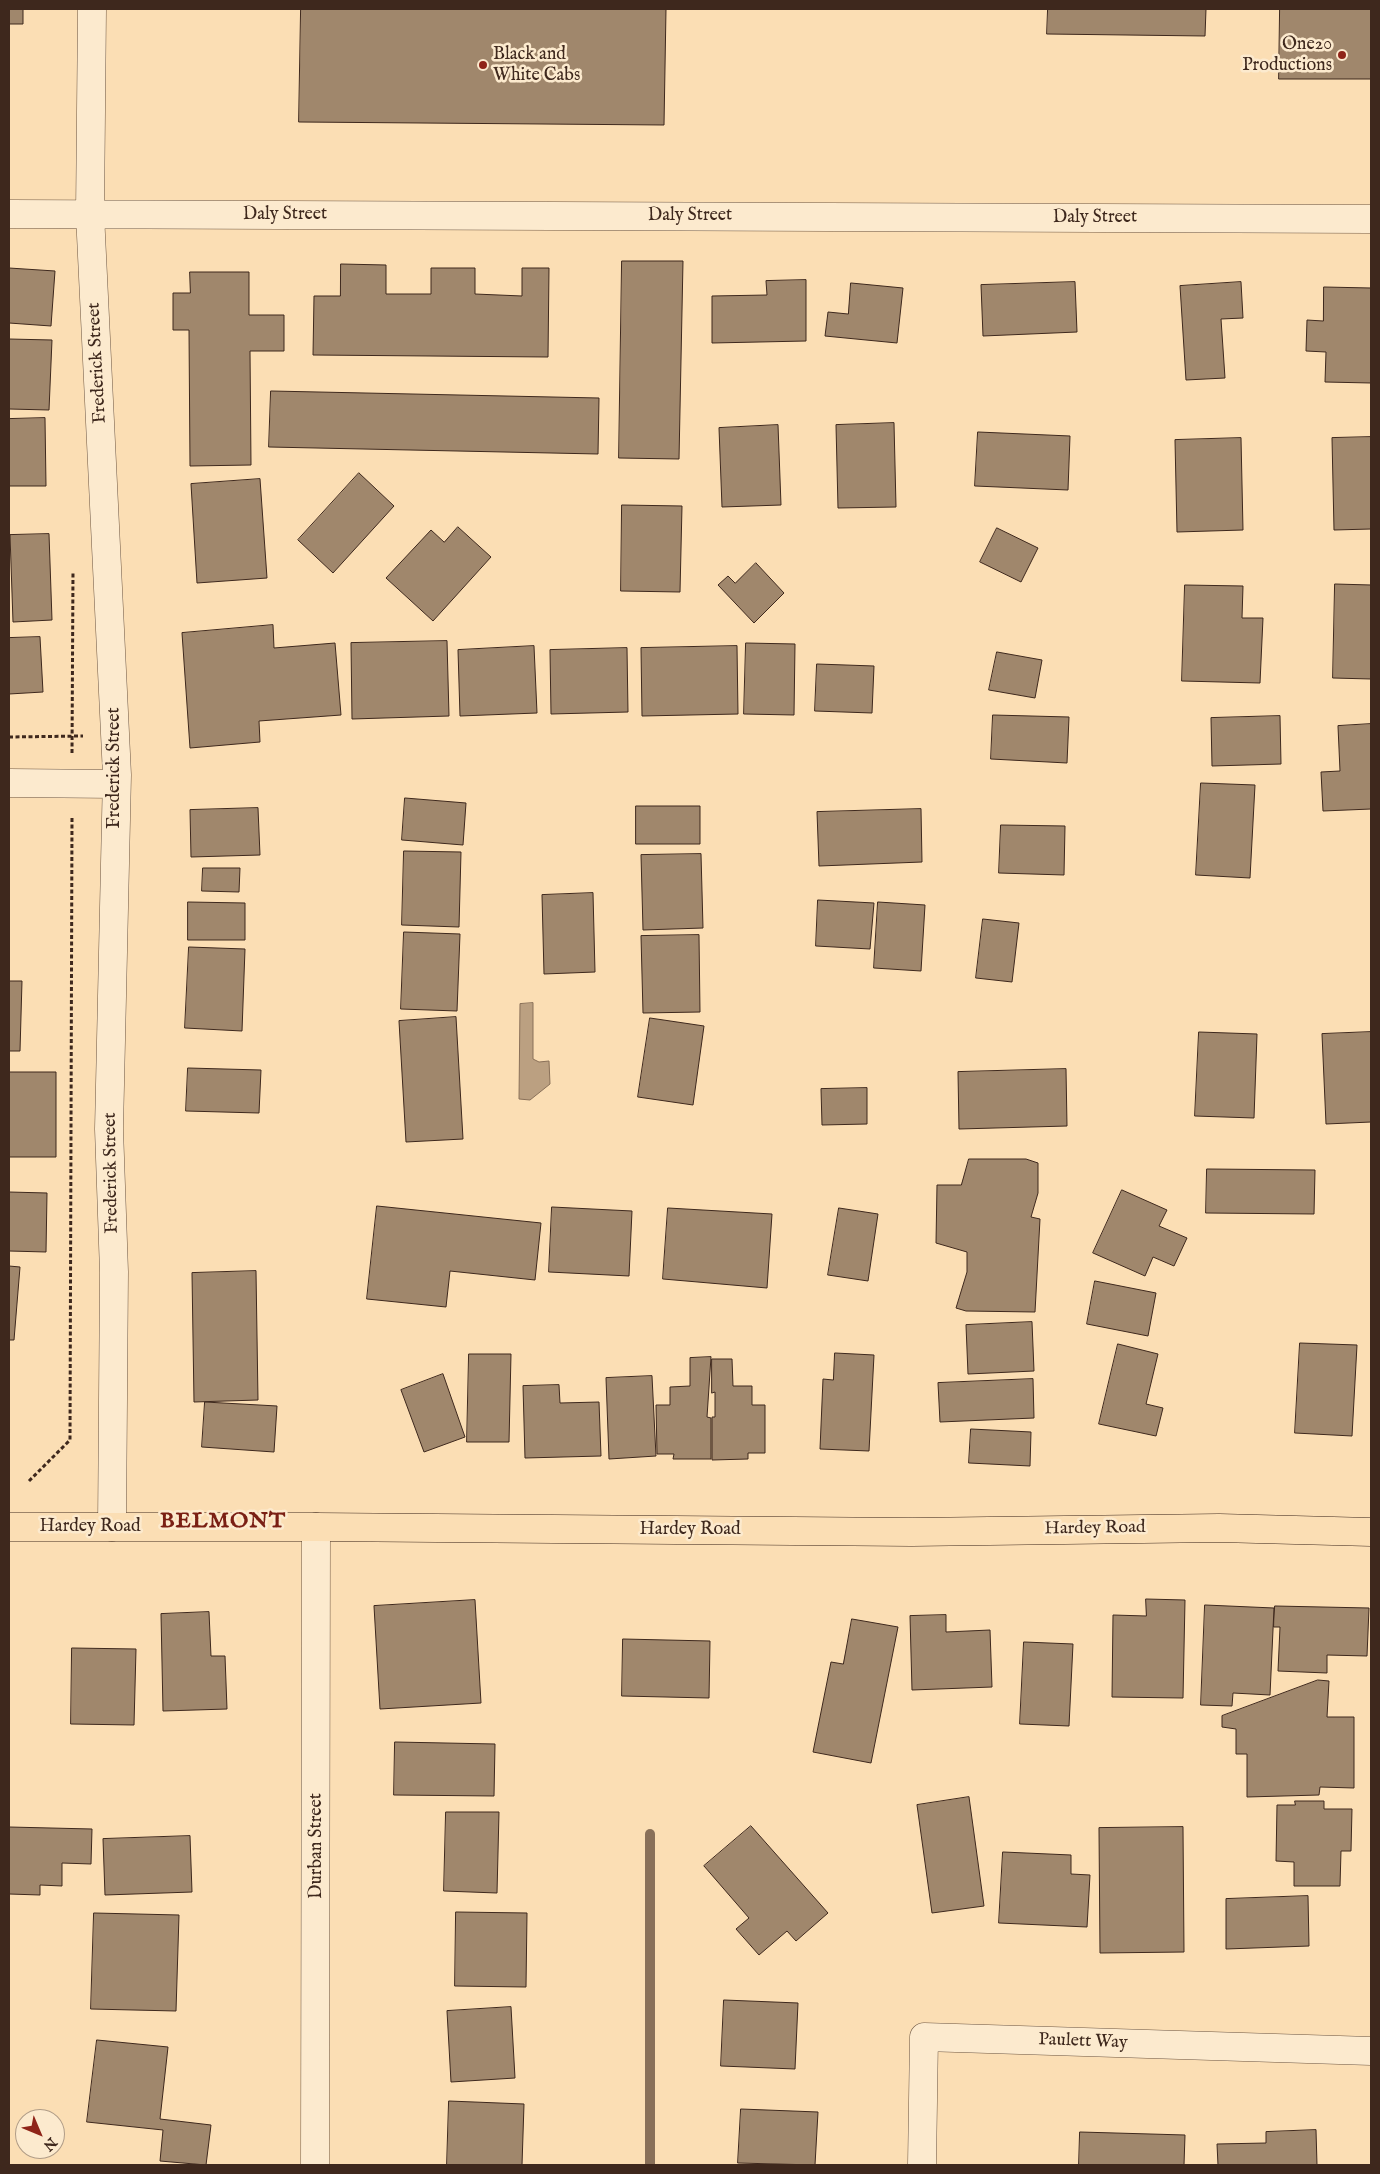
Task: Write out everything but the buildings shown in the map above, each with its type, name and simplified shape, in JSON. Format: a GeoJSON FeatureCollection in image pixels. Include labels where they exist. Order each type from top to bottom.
{"type":"FeatureCollection","features":[{"type":"Feature","properties":{"kind":"main road","name":"Hardey Road"},"geometry":{"type":"LineString","coordinates":[[9,1527],[316,1527],[912,1532],[1219,1528],[1371,1532]]}},
{"type":"Feature","properties":{"kind":"street","name":"Frederick Street"},"geometry":{"type":"LineString","coordinates":[[92,9],[90,214],[116,735],[110,1129],[114,1272],[112,1527]]}},
{"type":"Feature","properties":{"kind":"street","name":"Daly Street"},"geometry":{"type":"LineString","coordinates":[[9,214],[1371,219]]}},
{"type":"Feature","properties":{"kind":"street"},"geometry":{"type":"LineString","coordinates":[[9,783],[116,784]]}},
{"type":"Feature","properties":{"kind":"street","name":"Durban Street"},"geometry":{"type":"LineString","coordinates":[[315,2165],[316,1527]]}},
{"type":"Feature","properties":{"kind":"street","name":"Paulett Way"},"geometry":{"type":"LineString","coordinates":[[922,2165],[924,2037],[1371,2051]]}},
{"type":"Feature","properties":{"kind":"path"},"geometry":{"type":"LineString","coordinates":[[9,737],[116,735]]}},
{"type":"Feature","properties":{"kind":"shaded area"},"geometry":{"type":"Polygon","coordinates":[[[533,1003],[533,1059],[539,1062],[549,1061],[550,1084],[530,1100],[519,1099],[520,1004],[533,1003]]]}},
{"type":"Feature","properties":{"kind":"waterway"},"geometry":{"type":"LineString","coordinates":[[650,1834],[650,2165]]}},
{"type":"Feature","properties":{"kind":"place","name":"One20 Productions"},"geometry":{"type":"Point","coordinates":[1342,55]}},
{"type":"Feature","properties":{"kind":"place","name":"Black and White Cabs"},"geometry":{"type":"Point","coordinates":[483,65]}},
{"type":"Feature","properties":{"kind":"district","name":"BELMONT"},"geometry":{"type":"Point","coordinates":[223,1522]}}]}
